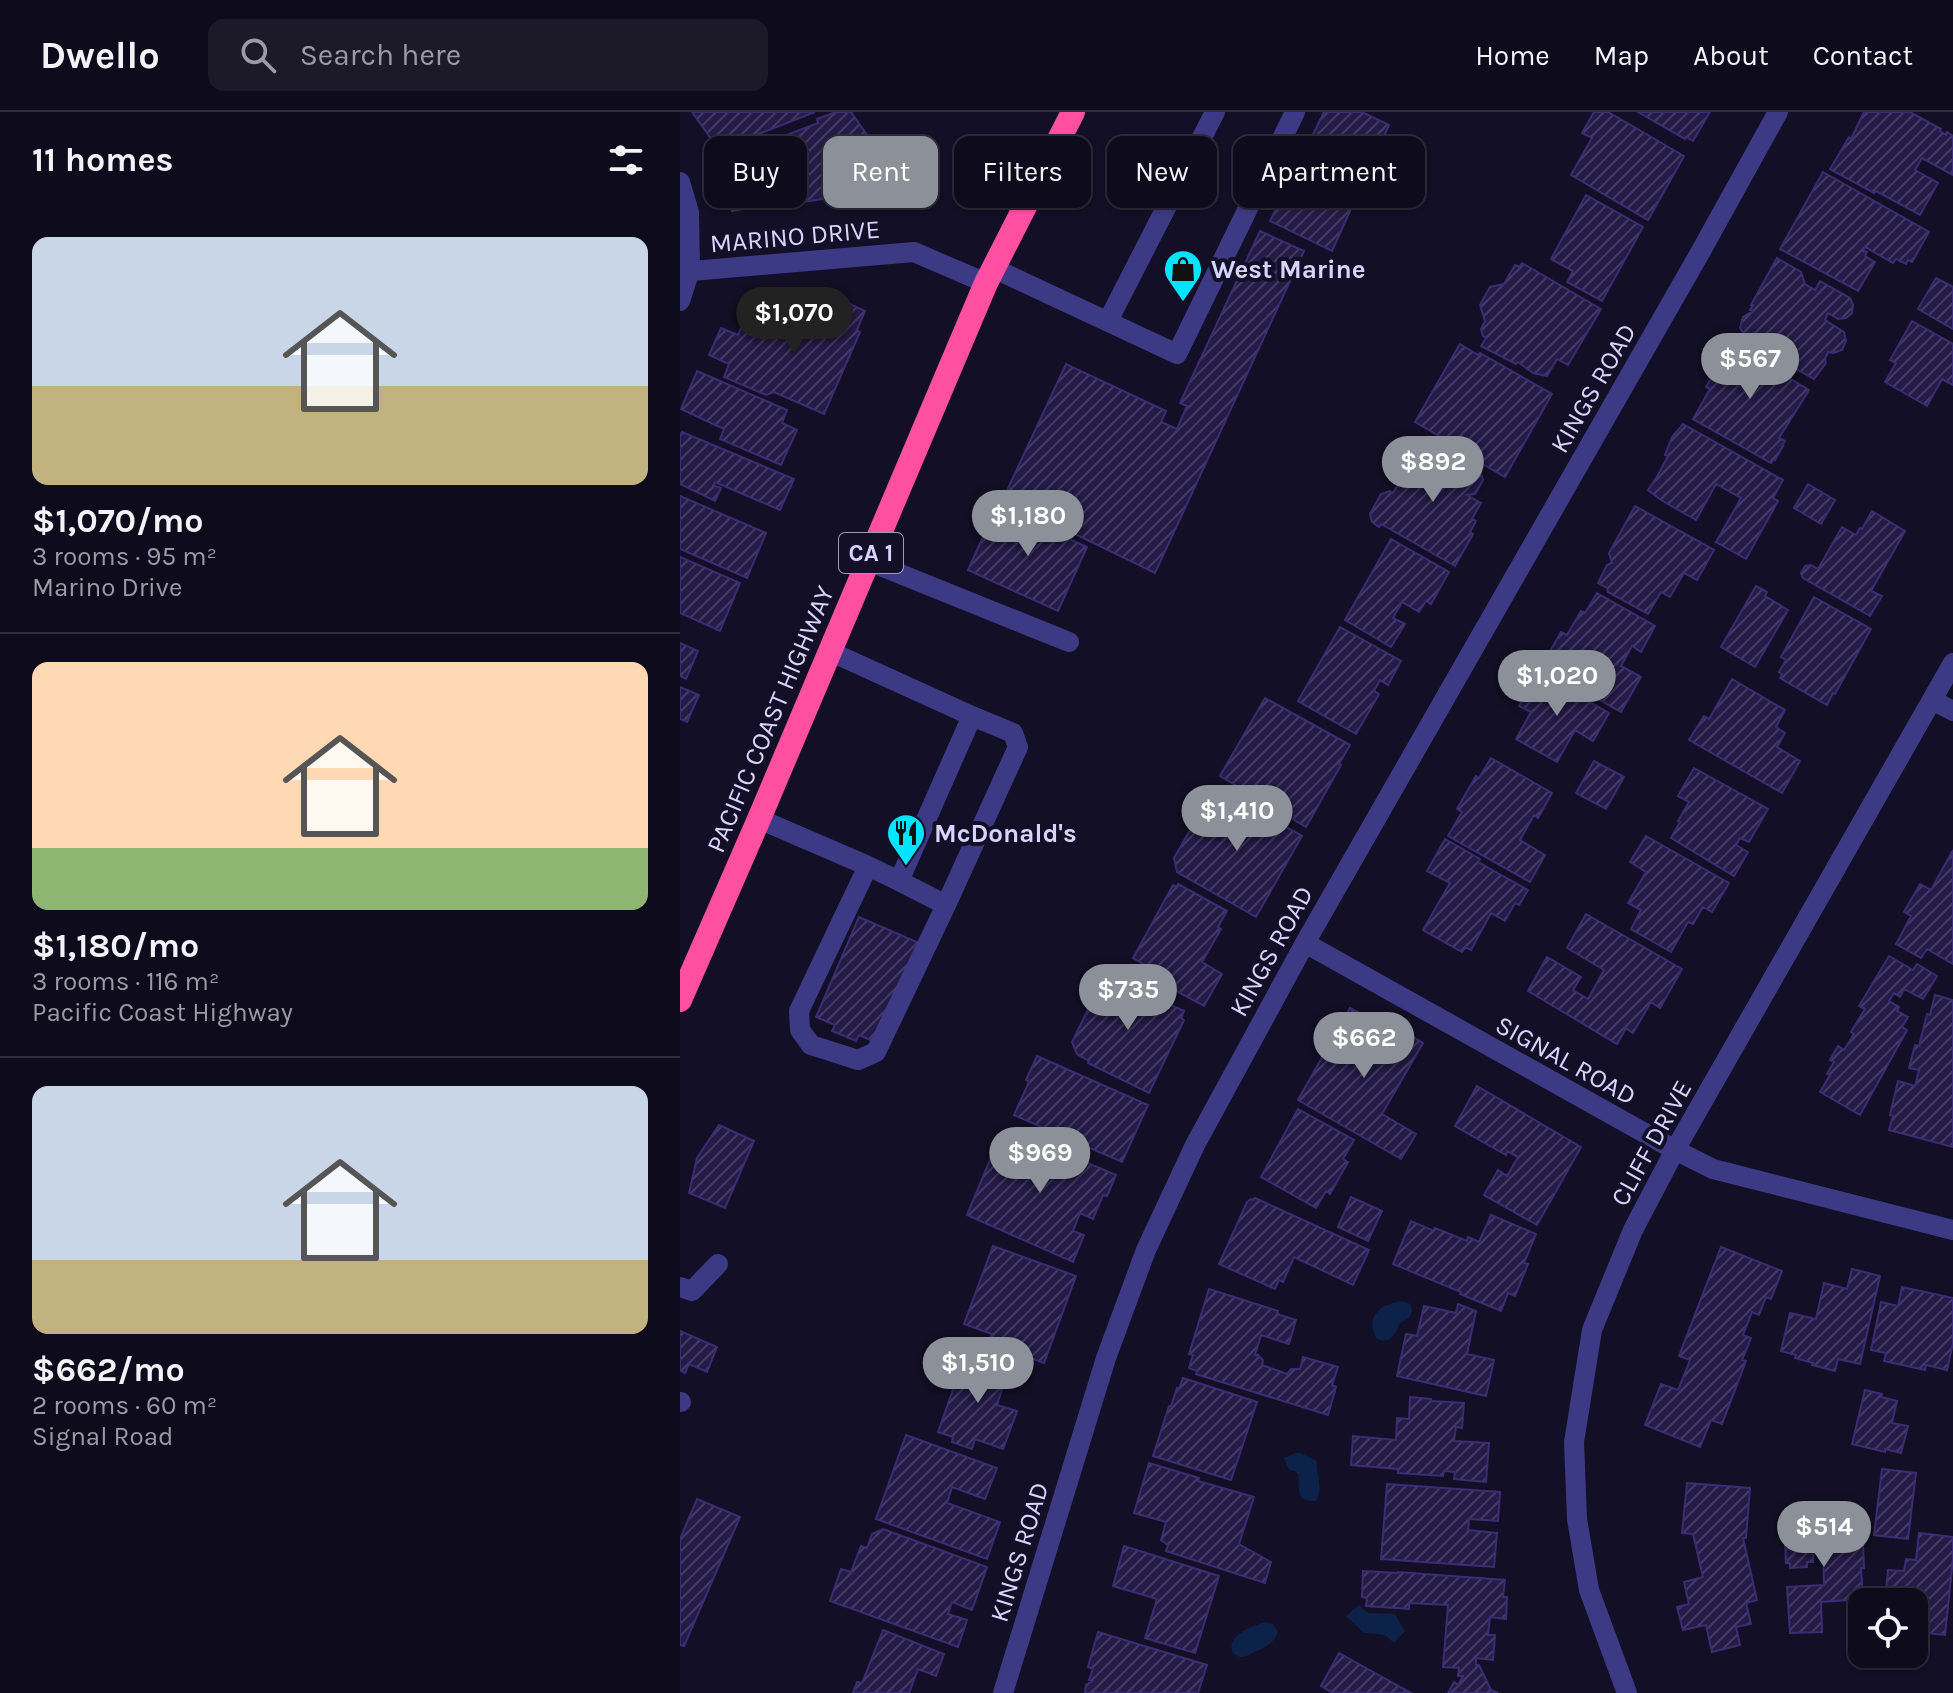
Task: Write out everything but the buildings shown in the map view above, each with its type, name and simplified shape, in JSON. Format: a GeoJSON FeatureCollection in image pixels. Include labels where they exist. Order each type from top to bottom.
{"type":"FeatureCollection","features":[{"type":"Feature","properties":{"kind":"highway","name":"PACIFIC COAST HIGHWAY"},"geometry":{"type":"LineString","coordinates":[[680,1000],[989,276],[1073,112]]}},
{"type":"Feature","properties":{"kind":"street"},"geometry":{"type":"LineString","coordinates":[[1108,321],[1215,112]]}},
{"type":"Feature","properties":{"kind":"street"},"geometry":{"type":"LineString","coordinates":[[989,276],[1108,321],[1177,354],[1295,112]]}},
{"type":"Feature","properties":{"kind":"street","name":"KINGS ROAD"},"geometry":{"type":"LineString","coordinates":[[1003,1693],[1106,1358],[1146,1250],[1195,1145],[1305,943],[1778,112]]}},
{"type":"Feature","properties":{"kind":"street"},"geometry":{"type":"LineString","coordinates":[[680,182],[689,212],[680,301]]}},
{"type":"Feature","properties":{"kind":"street","name":"MARINO DRIVE"},"geometry":{"type":"LineString","coordinates":[[685,271],[914,252],[989,276]]}},
{"type":"Feature","properties":{"kind":"street"},"geometry":{"type":"LineString","coordinates":[[868,561],[1069,642]]}},
{"type":"Feature","properties":{"kind":"street"},"geometry":{"type":"LineString","coordinates":[[829,651],[1013,733],[1018,747],[876,1052],[858,1060],[811,1045],[800,1030],[799,1011],[868,866]]}},
{"type":"Feature","properties":{"kind":"street","name":"CLIFF DRIVE"},"geometry":{"type":"LineString","coordinates":[[1627,1693],[1589,1590],[1577,1519],[1574,1442],[1592,1330],[1633,1230],[1675,1150],[1953,663]]}},
{"type":"Feature","properties":{"kind":"street"},"geometry":{"type":"LineString","coordinates":[[1932,700],[1953,711]]}},
{"type":"Feature","properties":{"kind":"street"},"geometry":{"type":"LineString","coordinates":[[899,881],[972,716]]}},
{"type":"Feature","properties":{"kind":"street"},"geometry":{"type":"LineString","coordinates":[[759,819],[868,866],[946,905]]}},
{"type":"Feature","properties":{"kind":"street","name":"SIGNAL ROAD"},"geometry":{"type":"LineString","coordinates":[[1305,943],[1713,1169],[1953,1230]]}},
{"type":"Feature","properties":{"kind":"street"},"geometry":{"type":"LineString","coordinates":[[680,1287],[692,1291],[718,1264]]}},
{"type":"Feature","properties":{"kind":"water"},"geometry":{"type":"Polygon","coordinates":[[[1403,1301],[1410,1304],[1410,1317],[1399,1324],[1389,1340],[1377,1339],[1372,1324],[1377,1312],[1403,1301]]]}},
{"type":"Feature","properties":{"kind":"water"},"geometry":{"type":"Polygon","coordinates":[[[1298,1452],[1317,1461],[1320,1487],[1316,1501],[1301,1497],[1298,1474],[1289,1470],[1284,1458],[1298,1452]]]}},
{"type":"Feature","properties":{"kind":"water"},"geometry":{"type":"Polygon","coordinates":[[[1359,1605],[1368,1613],[1395,1614],[1405,1631],[1394,1643],[1385,1635],[1364,1633],[1346,1616],[1359,1605]]]}},
{"type":"Feature","properties":{"kind":"water"},"geometry":{"type":"Polygon","coordinates":[[[1265,1622],[1273,1624],[1278,1632],[1273,1641],[1246,1656],[1241,1657],[1233,1652],[1236,1637],[1265,1622]]]}},
{"type":"Feature","properties":{"kind":"place","name":"West Marine"},"geometry":{"type":"Point","coordinates":[1183,303]}},
{"type":"Feature","properties":{"kind":"place","name":"McDonald's"},"geometry":{"type":"Point","coordinates":[906,867]}}]}
